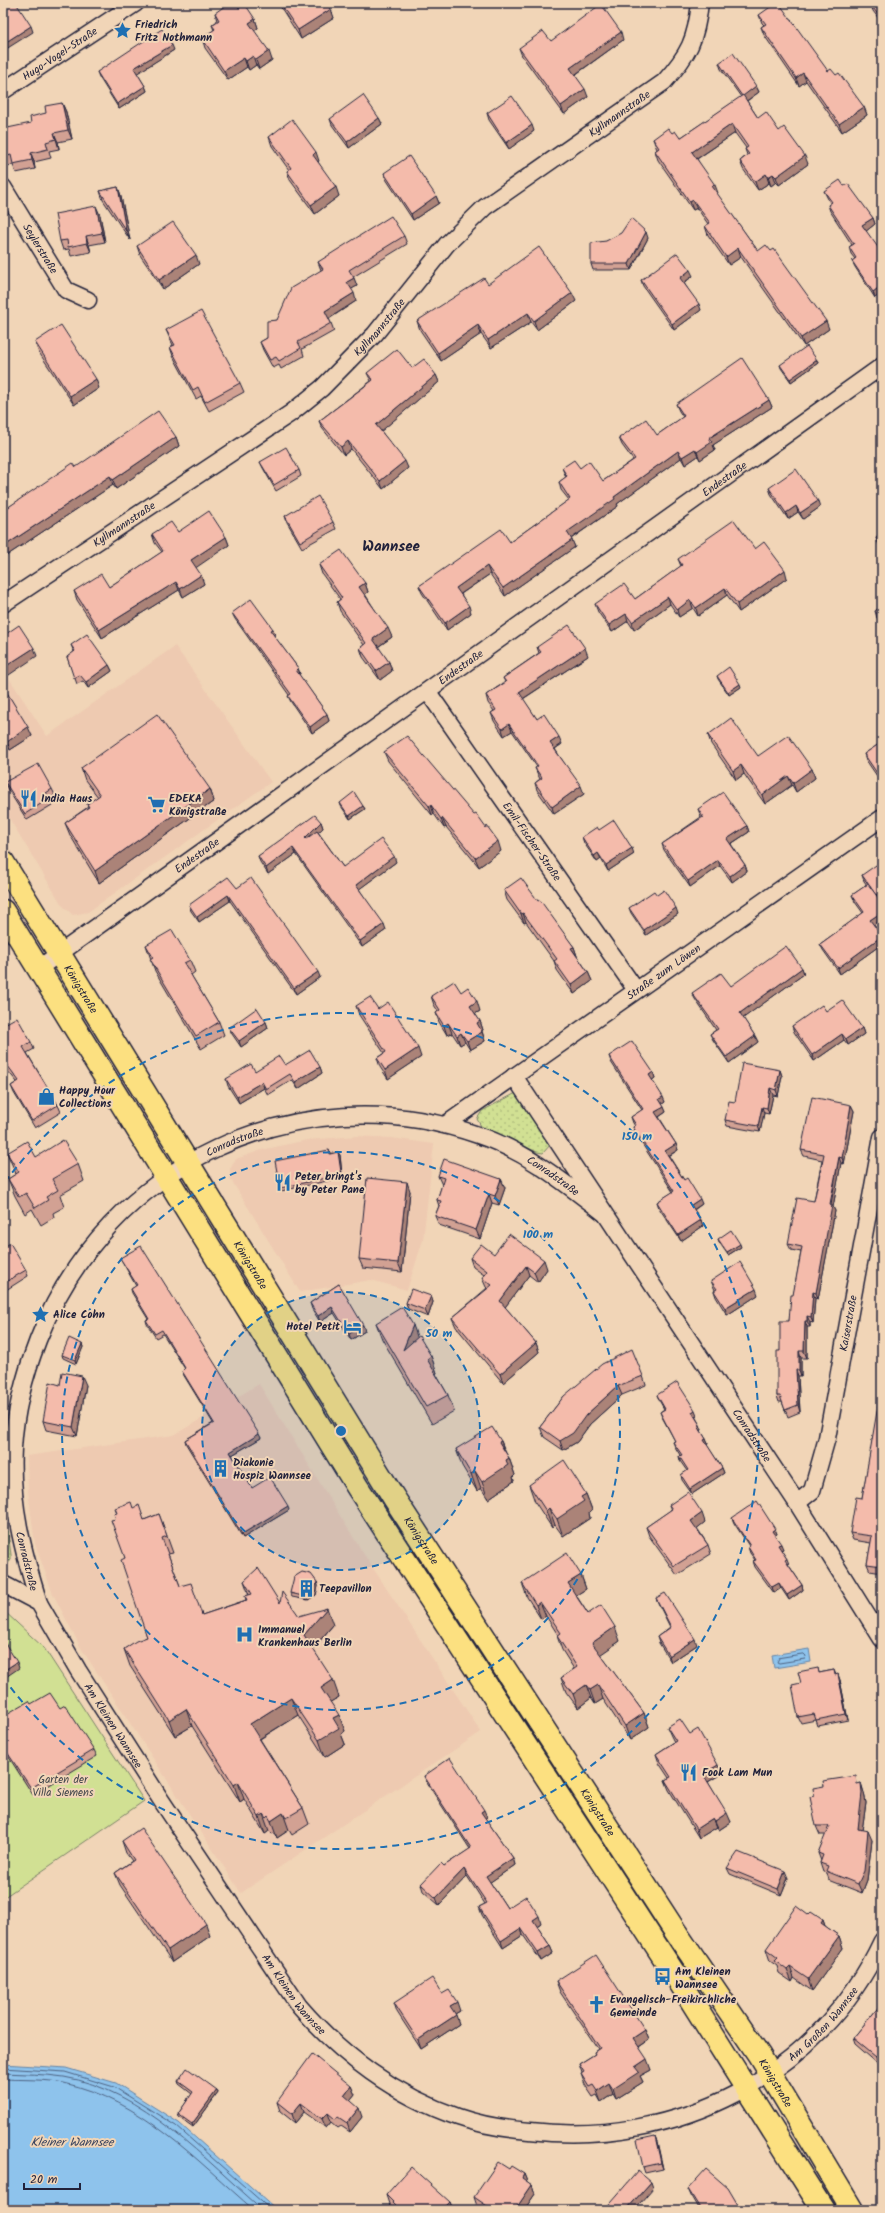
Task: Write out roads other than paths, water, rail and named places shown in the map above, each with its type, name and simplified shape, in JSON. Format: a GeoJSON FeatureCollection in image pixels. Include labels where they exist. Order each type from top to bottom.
{"type":"FeatureCollection","features":[{"type":"Feature","properties":{"kind":"main road","name":"Königstraße"},"geometry":{"type":"LineString","coordinates":[[3,862],[394,1498],[675,1931],[770,2074],[852,2210]]}},
{"type":"Feature","properties":{"kind":"main road"},"geometry":{"type":"LineString","coordinates":[[3,911],[358,1488],[746,2088],[823,2210]]}},
{"type":"Feature","properties":{"kind":"street","name":"Hugo-Vogel-Straße"},"geometry":{"type":"LineString","coordinates":[[3,91],[136,3]]}},
{"type":"Feature","properties":{"kind":"street","name":"Kyllmannstraße"},"geometry":{"type":"LineString","coordinates":[[3,604],[284,417],[322,388],[375,334],[447,244],[485,207],[664,82],[684,59],[697,29],[700,3]]}},
{"type":"Feature","properties":{"kind":"street","name":"Seylerstraße"},"geometry":{"type":"LineString","coordinates":[[3,187],[66,290],[88,300]]}},
{"type":"Feature","properties":{"kind":"street","name":"Endestraße"},"geometry":{"type":"LineString","coordinates":[[39,968],[428,692],[882,366]]}},
{"type":"Feature","properties":{"kind":"street","name":"Emil-Fischer-Straße"},"geometry":{"type":"LineString","coordinates":[[428,692],[636,990]]}},
{"type":"Feature","properties":{"kind":"street","name":"Straße zum Löwen"},"geometry":{"type":"LineString","coordinates":[[444,1125],[882,818]]}},
{"type":"Feature","properties":{"kind":"street","name":"Conradstraße"},"geometry":{"type":"LineString","coordinates":[[514,1076],[604,1214],[798,1503],[882,1639]]}},
{"type":"Feature","properties":{"kind":"street","name":"Conradstraße"},"geometry":{"type":"LineString","coordinates":[[38,1603],[22,1548],[8,1450],[30,1364],[46,1321],[60,1293],[96,1240],[117,1217],[166,1176],[188,1162],[230,1141],[288,1123],[350,1115],[398,1117],[444,1125],[481,1136],[525,1157],[552,1173],[604,1214]]}},
{"type":"Feature","properties":{"kind":"street","name":"Kaiserstraße"},"geometry":{"type":"LineString","coordinates":[[798,1503],[812,1491],[826,1438],[882,1137]]}},
{"type":"Feature","properties":{"kind":"street"},"geometry":{"type":"LineString","coordinates":[[3,1584],[38,1603]]}},
{"type":"Feature","properties":{"kind":"street","name":"Am Kleinen Wannsee"},"geometry":{"type":"LineString","coordinates":[[38,1603],[78,1670],[161,1800],[285,1987],[314,2023],[368,2070],[411,2097],[458,2117],[508,2129],[556,2134],[595,2135],[674,2121],[746,2088]]}},
{"type":"Feature","properties":{"kind":"street","name":"Am Großen Wannsee"},"geometry":{"type":"LineString","coordinates":[[746,2088],[770,2074],[809,2043],[844,2004],[868,1971],[882,1942]]}},
{"type":"Feature","properties":{"kind":"water"},"geometry":{"type":"Polygon","coordinates":[[[809,1649],[811,1662],[774,1668],[772,1655],[809,1649]]]}},
{"type":"Feature","properties":{"kind":"water","name":"Kleiner Wannsee"},"geometry":{"type":"Polygon","coordinates":[[[3,2064],[66,2068],[116,2083],[179,2123],[277,2210],[3,2210],[3,2064]]]}},
{"type":"Feature","properties":{"kind":"place","name":"Friedrich Fritz Nothmann"},"geometry":{"type":"Point","coordinates":[122,30]}},
{"type":"Feature","properties":{"kind":"place","name":"India Haus"},"geometry":{"type":"Point","coordinates":[28,798]}},
{"type":"Feature","properties":{"kind":"place","name":"EDEKA Königstraße"},"geometry":{"type":"Point","coordinates":[156,804]}},
{"type":"Feature","properties":{"kind":"place","name":"Happy Hour Collections"},"geometry":{"type":"Point","coordinates":[46,1096]}},
{"type":"Feature","properties":{"kind":"place","name":"Peter bringt's by Peter Pane"},"geometry":{"type":"Point","coordinates":[282,1182]}},
{"type":"Feature","properties":{"kind":"place","name":"Alice Cohn"},"geometry":{"type":"Point","coordinates":[40,1314]}},
{"type":"Feature","properties":{"kind":"place","name":"Hotel Petit"},"geometry":{"type":"Point","coordinates":[353,1326]}},
{"type":"Feature","properties":{"kind":"place","name":"Diakonie Hospiz Wannsee"},"geometry":{"type":"Point","coordinates":[220,1468]}},
{"type":"Feature","properties":{"kind":"place","name":"Teepavillon"},"geometry":{"type":"Point","coordinates":[306,1588]}},
{"type":"Feature","properties":{"kind":"place","name":"Immanuel Krankenhaus Berlin"},"geometry":{"type":"Point","coordinates":[245,1635]}},
{"type":"Feature","properties":{"kind":"place","name":"Fook Lam Mun"},"geometry":{"type":"Point","coordinates":[689,1772]}},
{"type":"Feature","properties":{"kind":"place","name":"Am Kleinen Wannsee"},"geometry":{"type":"Point","coordinates":[662,1977]}},
{"type":"Feature","properties":{"kind":"place","name":"Evangelisch-Freikirchliche Gemeinde"},"geometry":{"type":"Point","coordinates":[597,2005]}},
{"type":"Feature","properties":{"kind":"district","name":"Wannsee"},"geometry":{"type":"Point","coordinates":[391,546]}},
{"type":"Feature","properties":{"kind":"park label","name":"Garten der Villa Siemens"},"geometry":{"type":"Point","coordinates":[63,1785]}}]}
